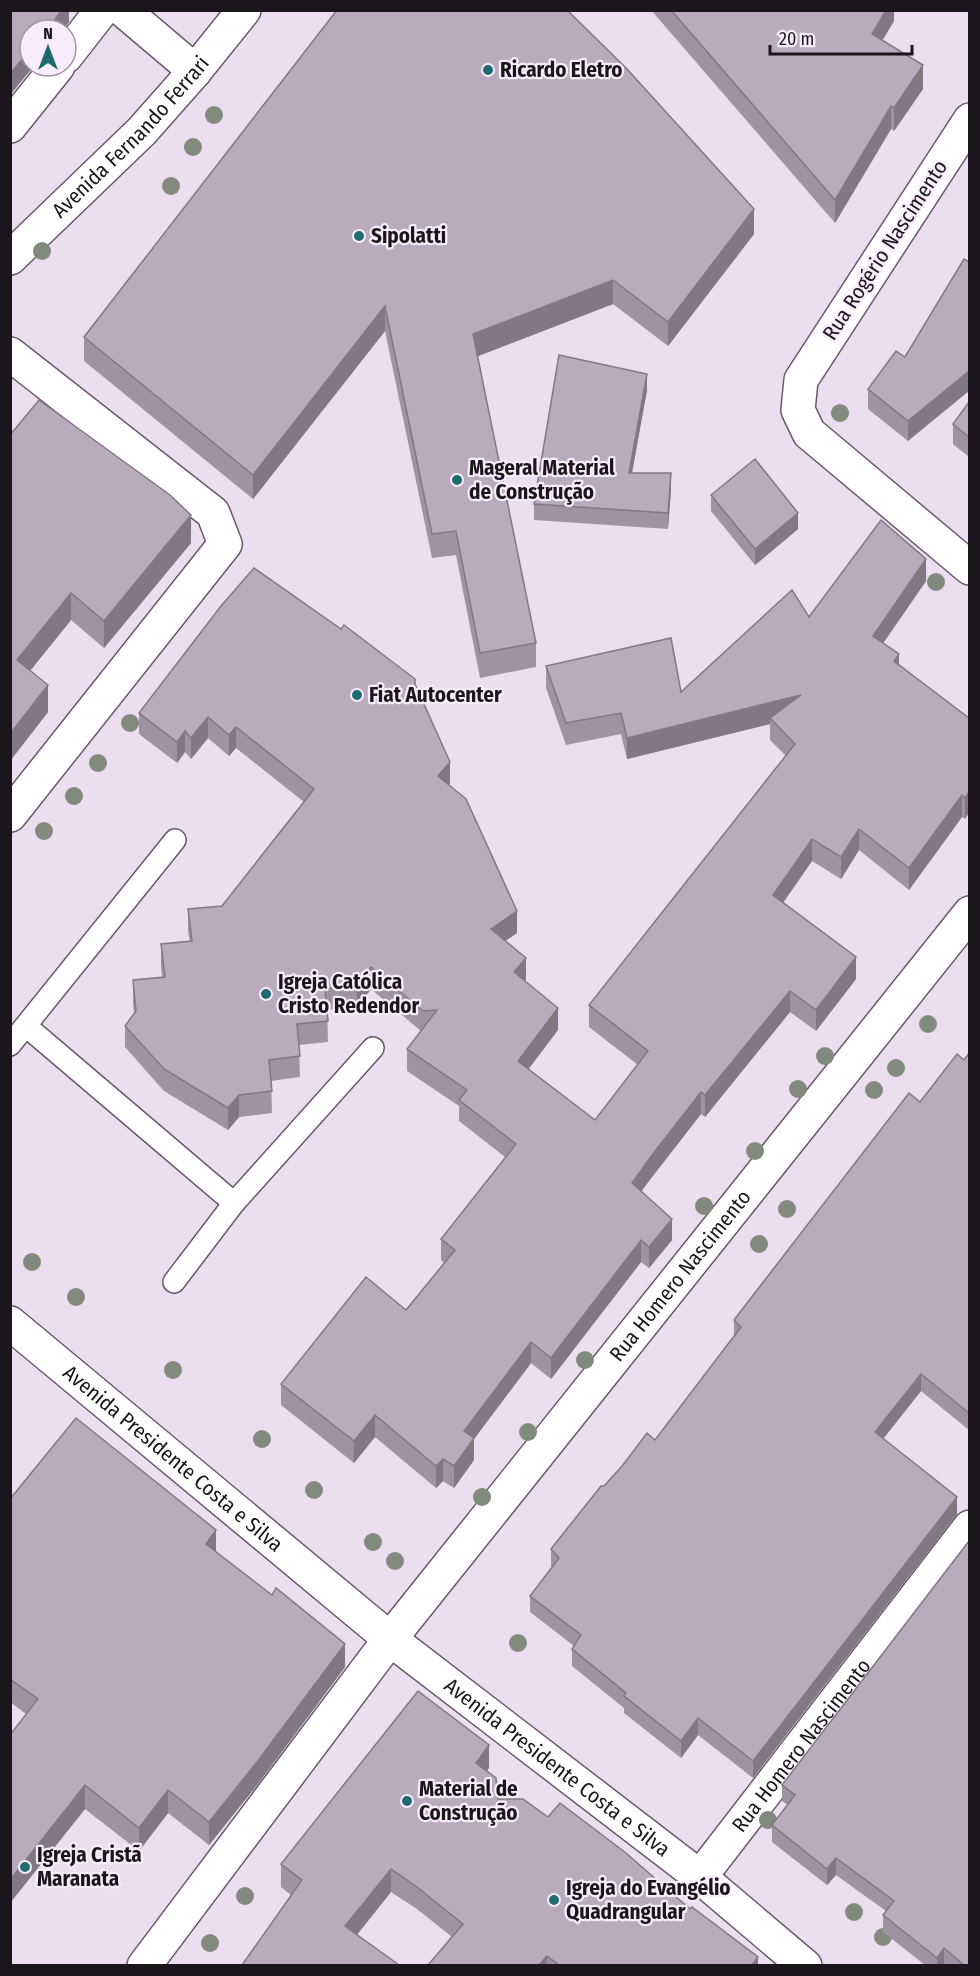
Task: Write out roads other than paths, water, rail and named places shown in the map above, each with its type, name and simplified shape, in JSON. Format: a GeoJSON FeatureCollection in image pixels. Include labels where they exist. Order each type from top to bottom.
{"type":"FeatureCollection","features":[{"type":"Feature","properties":{"kind":"street"},"geometry":{"type":"LineString","coordinates":[[78,41],[102,10]]}},
{"type":"Feature","properties":{"kind":"street"},"geometry":{"type":"LineString","coordinates":[[123,10],[195,71]]}},
{"type":"Feature","properties":{"kind":"street","name":"Avenida Fernando Ferrari"},"geometry":{"type":"LineString","coordinates":[[10,258],[142,131],[195,71],[243,10]]}},
{"type":"Feature","properties":{"kind":"street"},"geometry":{"type":"LineString","coordinates":[[10,126],[48,78]]}},
{"type":"Feature","properties":{"kind":"street","name":"Rua Rogério Nascimento"},"geometry":{"type":"LineString","coordinates":[[969,120],[801,380],[798,410],[809,433],[969,568]]}},
{"type":"Feature","properties":{"kind":"street"},"geometry":{"type":"LineString","coordinates":[[10,354],[213,513],[225,544],[10,815]]}},
{"type":"Feature","properties":{"kind":"street","name":"Rua Homero Nascimento"},"geometry":{"type":"LineString","coordinates":[[390,1639],[969,913]]}},
{"type":"Feature","properties":{"kind":"street","name":"Avenida Presidente Costa e Silva"},"geometry":{"type":"LineString","coordinates":[[10,1323],[390,1639],[700,1877],[804,1965]]}},
{"type":"Feature","properties":{"kind":"street","name":"Rua Homero Nascimento"},"geometry":{"type":"LineString","coordinates":[[700,1877],[969,1527]]}},
{"type":"Feature","properties":{"kind":"street"},"geometry":{"type":"LineString","coordinates":[[144,1965],[390,1639]]}},
{"type":"Feature","properties":{"kind":"lane"},"geometry":{"type":"LineString","coordinates":[[10,1045],[175,840]]}},
{"type":"Feature","properties":{"kind":"lane"},"geometry":{"type":"LineString","coordinates":[[26,1026],[234,1203]]}},
{"type":"Feature","properties":{"kind":"lane"},"geometry":{"type":"LineString","coordinates":[[174,1282],[234,1203],[373,1048]]}},
{"type":"Feature","properties":{"kind":"place","name":"Ricardo Eletro"},"geometry":{"type":"Point","coordinates":[488,70]}},
{"type":"Feature","properties":{"kind":"place","name":"Sipolatti"},"geometry":{"type":"Point","coordinates":[359,236]}},
{"type":"Feature","properties":{"kind":"place","name":"Mageral Material de Construção"},"geometry":{"type":"Point","coordinates":[457,480]}},
{"type":"Feature","properties":{"kind":"place","name":"Fiat Autocenter"},"geometry":{"type":"Point","coordinates":[357,695]}},
{"type":"Feature","properties":{"kind":"place","name":"Igreja Católica Cristo Redendor"},"geometry":{"type":"Point","coordinates":[266,994]}},
{"type":"Feature","properties":{"kind":"place","name":"Material de Construção"},"geometry":{"type":"Point","coordinates":[407,1801]}},
{"type":"Feature","properties":{"kind":"place","name":"Igreja Cristã Maranata"},"geometry":{"type":"Point","coordinates":[25,1867]}},
{"type":"Feature","properties":{"kind":"place","name":"Igreja do Evangélio Quadrangular"},"geometry":{"type":"Point","coordinates":[554,1900]}}]}
